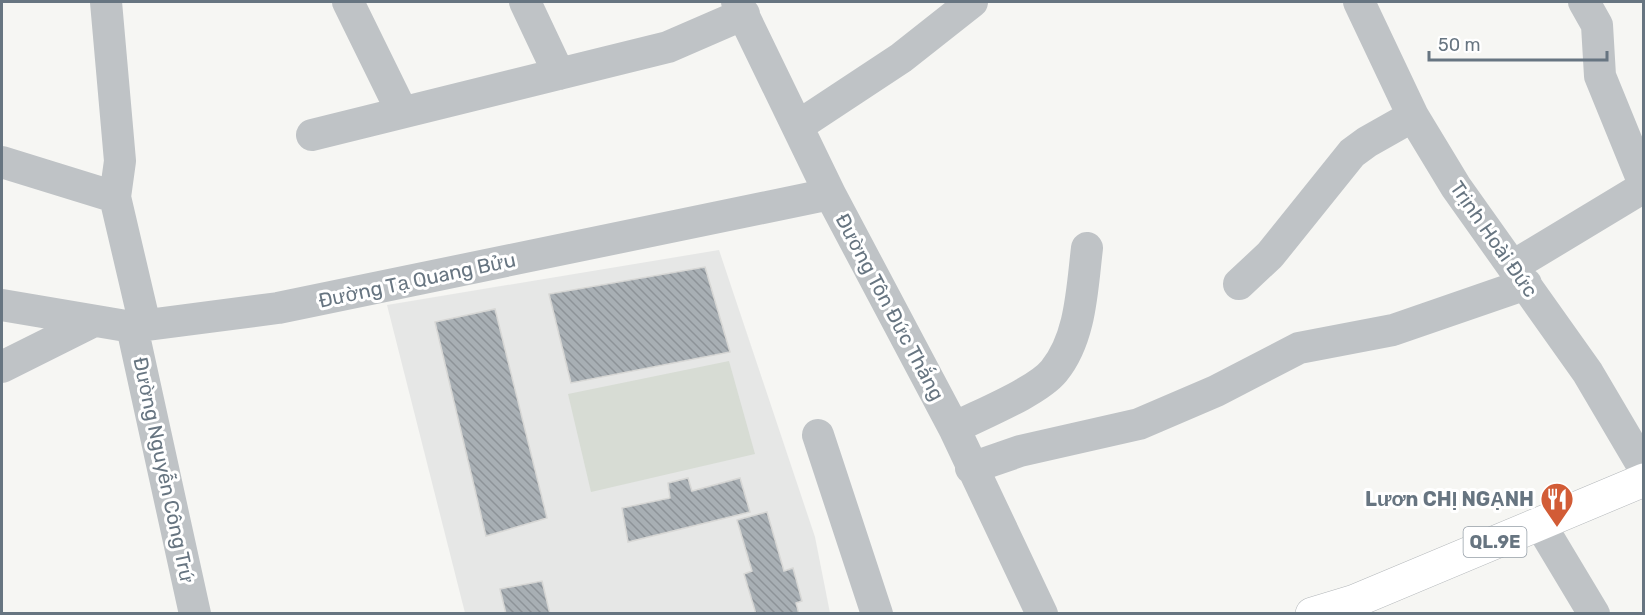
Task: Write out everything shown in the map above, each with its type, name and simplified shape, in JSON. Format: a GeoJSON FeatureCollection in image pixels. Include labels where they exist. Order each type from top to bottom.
{"type":"FeatureCollection","features":[{"type":"Feature","properties":{"kind":"main road","name":"QL.9E"},"geometry":{"type":"LineString","coordinates":[[1312,614],[1349,608],[1644,480]]}},
{"type":"Feature","properties":{"kind":"street","name":"Đường Nguyễn Công Trứ"},"geometry":{"type":"LineString","coordinates":[[106,2],[120,161],[116,197],[138,326],[195,614]]}},
{"type":"Feature","properties":{"kind":"street"},"geometry":{"type":"LineString","coordinates":[[348,2],[402,112]]}},
{"type":"Feature","properties":{"kind":"street"},"geometry":{"type":"LineString","coordinates":[[525,2],[559,74]]}},
{"type":"Feature","properties":{"kind":"street"},"geometry":{"type":"LineString","coordinates":[[798,126],[901,58],[972,2]]}},
{"type":"Feature","properties":{"kind":"street","name":"Trịnh Hoài Đức"},"geometry":{"type":"LineString","coordinates":[[1359,2],[1413,116],[1456,187],[1588,373],[1644,468]]}},
{"type":"Feature","properties":{"kind":"street"},"geometry":{"type":"LineString","coordinates":[[971,468],[1020,451],[1138,424],[1207,395],[1299,348],[1393,330],[1520,275],[1644,185],[1600,76],[1597,25],[1584,2]]}},
{"type":"Feature","properties":{"kind":"street"},"geometry":{"type":"LineString","coordinates":[[312,135],[668,47],[740,8]]}},
{"type":"Feature","properties":{"kind":"street","name":"Đường Tôn Đức Thắng"},"geometry":{"type":"LineString","coordinates":[[740,8],[830,194],[954,428],[1042,614]]}},
{"type":"Feature","properties":{"kind":"street"},"geometry":{"type":"LineString","coordinates":[[1239,284],[1284,239],[1352,153],[1366,142],[1413,116]]}},
{"type":"Feature","properties":{"kind":"street"},"geometry":{"type":"LineString","coordinates":[[2,162],[116,197]]}},
{"type":"Feature","properties":{"kind":"street","name":"Đường Tạ Quang Bửu"},"geometry":{"type":"LineString","coordinates":[[2,305],[92,322],[138,326],[278,308],[830,194]]}},
{"type":"Feature","properties":{"kind":"street"},"geometry":{"type":"LineString","coordinates":[[954,428],[1037,385],[1053,372],[1072,336],[1080,307],[1087,248]]}},
{"type":"Feature","properties":{"kind":"street"},"geometry":{"type":"LineString","coordinates":[[2,367],[92,322]]}},
{"type":"Feature","properties":{"kind":"street"},"geometry":{"type":"LineString","coordinates":[[818,435],[877,614]]}},
{"type":"Feature","properties":{"kind":"street"},"geometry":{"type":"LineString","coordinates":[[1540,524],[1594,614]]}},
{"type":"Feature","properties":{"kind":"shaded area"},"geometry":{"type":"Polygon","coordinates":[[[719,250],[815,537],[830,613],[465,613],[387,305],[719,250]]]}},
{"type":"Feature","properties":{"kind":"shaded area"},"geometry":{"type":"Polygon","coordinates":[[[729,361],[755,454],[591,492],[568,394],[729,361]]]}},
{"type":"Feature","properties":{"kind":"building"},"geometry":{"type":"Polygon","coordinates":[[[705,267],[730,352],[571,383],[549,294],[705,267]]]}},
{"type":"Feature","properties":{"kind":"building"},"geometry":{"type":"Polygon","coordinates":[[[495,309],[547,518],[486,536],[435,322],[495,309]]]}},
{"type":"Feature","properties":{"kind":"building"},"geometry":{"type":"Polygon","coordinates":[[[688,478],[692,491],[740,478],[750,512],[628,542],[622,508],[670,498],[668,483],[688,478]]]}},
{"type":"Feature","properties":{"kind":"building"},"geometry":{"type":"Polygon","coordinates":[[[767,512],[784,571],[793,568],[802,601],[796,603],[799,614],[756,614],[744,574],[752,571],[737,520],[767,512]]]}},
{"type":"Feature","properties":{"kind":"building"},"geometry":{"type":"Polygon","coordinates":[[[542,581],[550,614],[506,614],[500,589],[542,581]]]}},
{"type":"Feature","properties":{"kind":"place","name":"Lươn CHỊ NGẠNH"},"geometry":{"type":"Point","coordinates":[1557,528]}}]}
